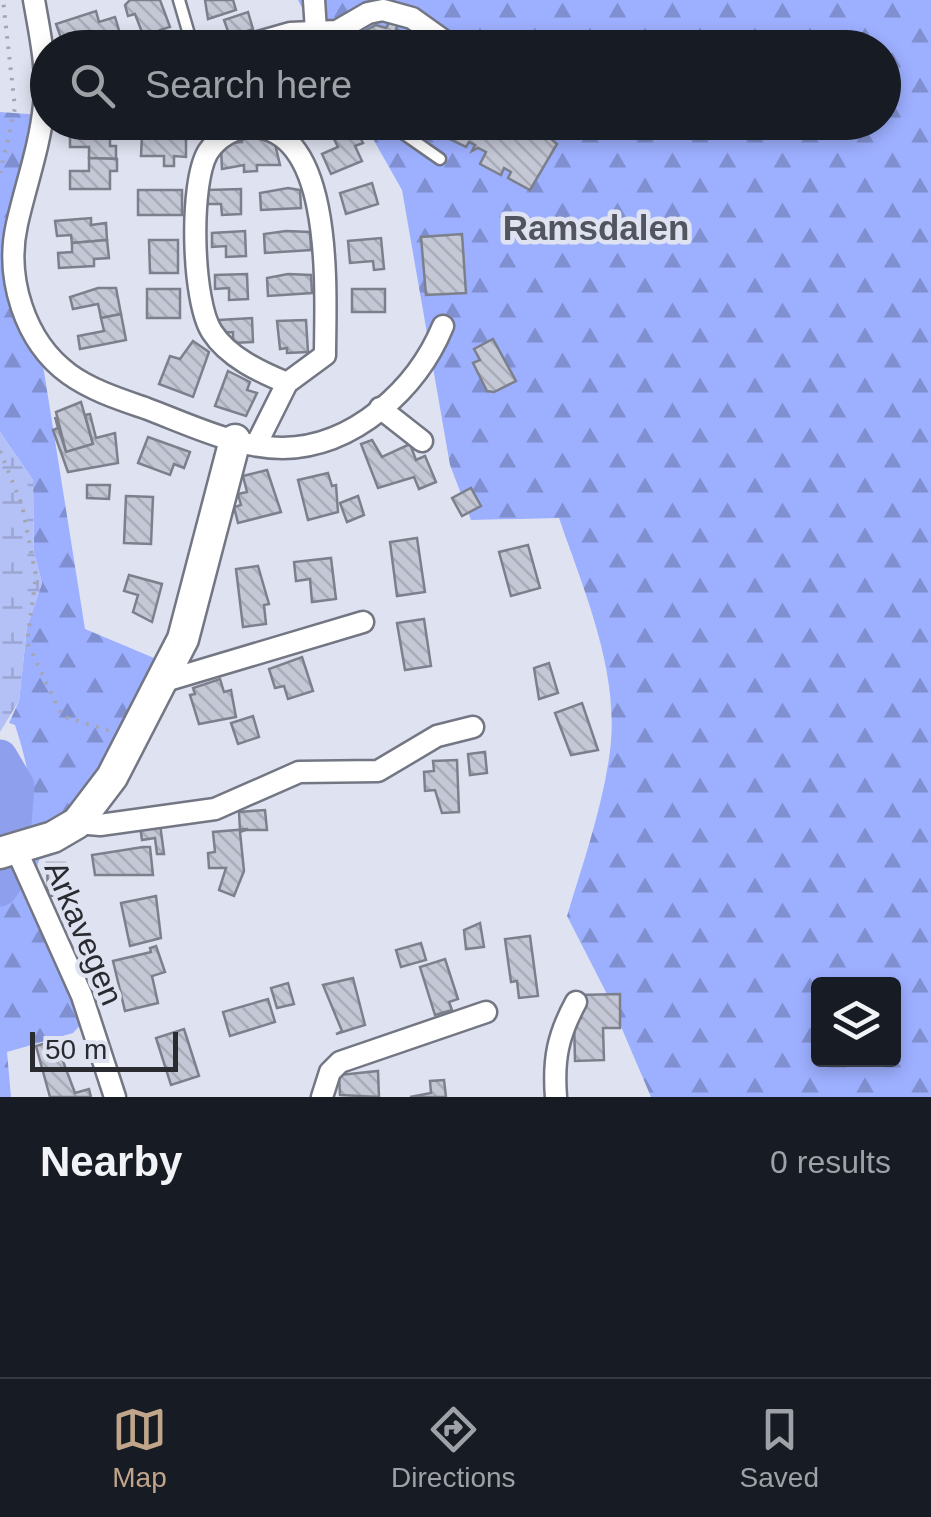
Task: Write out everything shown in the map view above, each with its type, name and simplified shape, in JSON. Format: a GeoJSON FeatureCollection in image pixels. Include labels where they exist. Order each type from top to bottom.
{"type":"FeatureCollection","features":[{"type":"Feature","properties":{"kind":"street"},"geometry":{"type":"LineString","coordinates":[[34,0],[39,30]]}},
{"type":"Feature","properties":{"kind":"street"},"geometry":{"type":"LineString","coordinates":[[314,0],[320,30]]}},
{"type":"Feature","properties":{"kind":"street"},"geometry":{"type":"LineString","coordinates":[[339,30],[368,13],[383,10],[431,30]]}},
{"type":"Feature","properties":{"kind":"street"},"geometry":{"type":"LineString","coordinates":[[40,140],[14,248],[18,296],[28,323],[56,361],[92,387],[245,443],[285,448],[330,440],[380,408],[422,369],[443,326]]}},
{"type":"Feature","properties":{"kind":"street"},"geometry":{"type":"LineString","coordinates":[[221,140],[200,173],[196,198],[200,308],[213,334],[238,358],[287,383]]}},
{"type":"Feature","properties":{"kind":"street"},"geometry":{"type":"LineString","coordinates":[[8,851],[53,837],[77,822],[95,804],[165,681],[183,640],[245,443],[287,383],[325,355],[321,214],[286,140]]}},
{"type":"Feature","properties":{"kind":"street"},"geometry":{"type":"LineString","coordinates":[[380,408],[422,441]]}},
{"type":"Feature","properties":{"kind":"street"},"geometry":{"type":"LineString","coordinates":[[165,681],[363,622]]}},
{"type":"Feature","properties":{"kind":"street"},"geometry":{"type":"LineString","coordinates":[[77,822],[100,825],[214,808],[298,772],[378,771],[437,736],[473,727]]}},
{"type":"Feature","properties":{"kind":"street","name":"Arkavegen"},"geometry":{"type":"LineString","coordinates":[[8,851],[82,996],[114,1097]]}},
{"type":"Feature","properties":{"kind":"street"},"geometry":{"type":"LineString","coordinates":[[556,1097],[554,1060],[558,1034],[576,1002]]}},
{"type":"Feature","properties":{"kind":"street"},"geometry":{"type":"LineString","coordinates":[[322,1097],[330,1072],[340,1062],[486,1012]]}},
{"type":"Feature","properties":{"kind":"lane"},"geometry":{"type":"LineString","coordinates":[[179,0],[188,30]]}},
{"type":"Feature","properties":{"kind":"lane"},"geometry":{"type":"LineString","coordinates":[[413,140],[440,159]]}},
{"type":"Feature","properties":{"kind":"path"},"geometry":{"type":"LineString","coordinates":[[0,173],[15,108],[3,0]]}},
{"type":"Feature","properties":{"kind":"path"},"geometry":{"type":"LineString","coordinates":[[0,451],[22,505],[34,564],[36,593],[27,642],[46,692],[62,716],[134,738]]}},
{"type":"Feature","properties":{"kind":"green space"},"geometry":{"type":"Polygon","coordinates":[[[298,0],[931,0],[931,1097],[651,1097],[608,996],[567,916],[598,813],[610,751],[610,692],[589,603],[559,518],[471,520],[450,465],[402,190],[374,140],[901,140],[901,30],[313,30],[298,0]]]}},
{"type":"Feature","properties":{"kind":"green space"},"geometry":{"type":"Polygon","coordinates":[[[0,112],[30,114],[30,140],[36,140],[12,247],[39,340],[85,629],[166,663],[155,706],[42,850],[35,874],[87,1018],[73,1033],[7,1052],[11,1097],[0,1097],[0,846],[15,838],[25,826],[29,811],[24,756],[15,725],[9,723],[19,701],[27,627],[42,583],[34,553],[33,480],[0,432],[0,112]]]}},
{"type":"Feature","properties":{"kind":"green space"},"geometry":{"type":"Polygon","coordinates":[[[0,432],[33,480],[34,553],[42,583],[27,627],[19,701],[0,732],[0,432]]]}},
{"type":"Feature","properties":{"kind":"building"},"geometry":{"type":"Polygon","coordinates":[[[130,0],[160,0],[170,27],[141,30],[135,14],[128,16],[125,5],[130,0]]]}},
{"type":"Feature","properties":{"kind":"building"},"geometry":{"type":"Polygon","coordinates":[[[205,0],[233,0],[236,10],[208,19],[205,0]]]}},
{"type":"Feature","properties":{"kind":"building"},"geometry":{"type":"Polygon","coordinates":[[[96,11],[99,22],[115,17],[119,30],[58,30],[56,24],[96,11]]]}},
{"type":"Feature","properties":{"kind":"building"},"geometry":{"type":"Polygon","coordinates":[[[248,12],[253,29],[228,30],[224,20],[248,12]]]}},
{"type":"Feature","properties":{"kind":"building"},"geometry":{"type":"Polygon","coordinates":[[[390,21],[398,25],[398,30],[367,30],[376,25],[386,28],[390,21]]]}},
{"type":"Feature","properties":{"kind":"building"},"geometry":{"type":"Polygon","coordinates":[[[70,140],[110,140],[110,146],[116,146],[116,159],[89,158],[89,147],[70,147],[70,140]]]}},
{"type":"Feature","properties":{"kind":"building"},"geometry":{"type":"Polygon","coordinates":[[[142,140],[186,140],[186,157],[174,156],[174,166],[164,166],[164,156],[141,156],[142,140]]]}},
{"type":"Feature","properties":{"kind":"building"},"geometry":{"type":"Polygon","coordinates":[[[274,140],[280,165],[257,165],[257,171],[244,172],[244,165],[222,169],[221,148],[226,143],[274,140]]]}},
{"type":"Feature","properties":{"kind":"building"},"geometry":{"type":"Polygon","coordinates":[[[334,140],[362,140],[363,143],[355,146],[362,161],[331,174],[322,154],[338,147],[334,140]]]}},
{"type":"Feature","properties":{"kind":"building"},"geometry":{"type":"Polygon","coordinates":[[[451,140],[552,140],[557,144],[530,190],[508,178],[511,172],[504,168],[501,175],[480,164],[486,152],[478,148],[472,151],[475,145],[469,142],[466,147],[451,140]]]}},
{"type":"Feature","properties":{"kind":"building"},"geometry":{"type":"Polygon","coordinates":[[[89,158],[117,159],[117,171],[110,171],[110,189],[70,189],[70,171],[89,171],[89,158]]]}},
{"type":"Feature","properties":{"kind":"building"},"geometry":{"type":"Polygon","coordinates":[[[372,183],[378,204],[346,214],[340,193],[372,183]]]}},
{"type":"Feature","properties":{"kind":"building"},"geometry":{"type":"Polygon","coordinates":[[[241,189],[241,214],[222,215],[221,204],[208,204],[207,190],[241,189]]]}},
{"type":"Feature","properties":{"kind":"building"},"geometry":{"type":"Polygon","coordinates":[[[138,190],[182,190],[182,215],[138,215],[138,190]]]}},
{"type":"Feature","properties":{"kind":"building"},"geometry":{"type":"Polygon","coordinates":[[[300,190],[301,208],[261,210],[260,193],[300,190]]]}},
{"type":"Feature","properties":{"kind":"building"},"geometry":{"type":"Polygon","coordinates":[[[91,218],[91,225],[106,223],[107,240],[72,243],[71,235],[57,236],[55,221],[91,218]]]}},
{"type":"Feature","properties":{"kind":"building"},"geometry":{"type":"Polygon","coordinates":[[[245,231],[246,256],[226,257],[226,246],[212,247],[212,233],[245,231]]]}},
{"type":"Feature","properties":{"kind":"building"},"geometry":{"type":"Polygon","coordinates":[[[310,232],[311,250],[265,253],[264,234],[310,232]]]}},
{"type":"Feature","properties":{"kind":"building"},"geometry":{"type":"Polygon","coordinates":[[[462,234],[466,293],[426,295],[421,237],[462,234]]]}},
{"type":"Feature","properties":{"kind":"building"},"geometry":{"type":"Polygon","coordinates":[[[381,238],[384,269],[374,270],[373,261],[350,263],[348,241],[381,238]]]}},
{"type":"Feature","properties":{"kind":"building"},"geometry":{"type":"Polygon","coordinates":[[[107,240],[109,258],[94,259],[94,266],[59,268],[58,253],[72,252],[72,243],[107,240]]]}},
{"type":"Feature","properties":{"kind":"building"},"geometry":{"type":"Polygon","coordinates":[[[149,240],[178,240],[178,273],[150,273],[149,240]]]}},
{"type":"Feature","properties":{"kind":"building"},"geometry":{"type":"Polygon","coordinates":[[[247,274],[248,299],[229,300],[229,288],[215,289],[215,275],[247,274]]]}},
{"type":"Feature","properties":{"kind":"building"},"geometry":{"type":"Polygon","coordinates":[[[311,275],[312,293],[268,296],[267,278],[311,275]]]}},
{"type":"Feature","properties":{"kind":"building"},"geometry":{"type":"Polygon","coordinates":[[[98,288],[116,288],[121,314],[101,318],[98,304],[73,309],[70,297],[98,288]]]}},
{"type":"Feature","properties":{"kind":"building"},"geometry":{"type":"Polygon","coordinates":[[[147,289],[180,289],[180,318],[147,318],[147,289]]]}},
{"type":"Feature","properties":{"kind":"building"},"geometry":{"type":"Polygon","coordinates":[[[352,289],[385,289],[385,312],[352,312],[352,289]]]}},
{"type":"Feature","properties":{"kind":"building"},"geometry":{"type":"Polygon","coordinates":[[[121,314],[126,340],[80,349],[78,336],[104,331],[101,318],[121,314]]]}},
{"type":"Feature","properties":{"kind":"building"},"geometry":{"type":"Polygon","coordinates":[[[252,318],[253,342],[233,343],[233,332],[220,333],[219,320],[252,318]]]}},
{"type":"Feature","properties":{"kind":"building"},"geometry":{"type":"Polygon","coordinates":[[[306,320],[308,352],[287,353],[287,348],[280,349],[277,321],[306,320]]]}},
{"type":"Feature","properties":{"kind":"building"},"geometry":{"type":"Polygon","coordinates":[[[493,339],[516,381],[494,392],[487,391],[473,363],[480,360],[474,349],[493,339]]]}},
{"type":"Feature","properties":{"kind":"building"},"geometry":{"type":"Polygon","coordinates":[[[193,341],[209,352],[193,397],[159,384],[170,356],[180,359],[193,341]]]}},
{"type":"Feature","properties":{"kind":"building"},"geometry":{"type":"Polygon","coordinates":[[[228,371],[250,382],[247,390],[257,393],[246,416],[215,406],[228,371]]]}},
{"type":"Feature","properties":{"kind":"building"},"geometry":{"type":"Polygon","coordinates":[[[81,402],[93,444],[66,452],[56,412],[81,402]]]}},
{"type":"Feature","properties":{"kind":"building"},"geometry":{"type":"Polygon","coordinates":[[[90,414],[96,438],[115,433],[118,463],[68,472],[53,430],[58,428],[55,417],[66,452],[93,444],[85,415],[90,414]]]}},
{"type":"Feature","properties":{"kind":"building"},"geometry":{"type":"Polygon","coordinates":[[[148,437],[190,452],[184,468],[174,464],[170,475],[138,463],[148,437]]]}},
{"type":"Feature","properties":{"kind":"building"},"geometry":{"type":"Polygon","coordinates":[[[372,440],[382,457],[410,444],[416,460],[425,456],[436,482],[419,489],[414,477],[378,488],[361,444],[372,440]]]}},
{"type":"Feature","properties":{"kind":"building"},"geometry":{"type":"Polygon","coordinates":[[[267,470],[281,512],[238,523],[234,507],[241,505],[238,494],[247,492],[243,476],[267,470]]]}},
{"type":"Feature","properties":{"kind":"building"},"geometry":{"type":"Polygon","coordinates":[[[328,473],[332,486],[336,485],[338,512],[308,520],[298,480],[328,473]]]}},
{"type":"Feature","properties":{"kind":"building"},"geometry":{"type":"Polygon","coordinates":[[[87,485],[110,485],[109,499],[87,498],[87,485]]]}},
{"type":"Feature","properties":{"kind":"building"},"geometry":{"type":"Polygon","coordinates":[[[471,488],[481,506],[462,516],[452,498],[471,488]]]}},
{"type":"Feature","properties":{"kind":"building"},"geometry":{"type":"Polygon","coordinates":[[[126,496],[153,497],[151,544],[124,543],[126,496]]]}},
{"type":"Feature","properties":{"kind":"building"},"geometry":{"type":"Polygon","coordinates":[[[358,496],[364,515],[347,522],[340,503],[358,496]]]}},
{"type":"Feature","properties":{"kind":"building"},"geometry":{"type":"Polygon","coordinates":[[[417,538],[425,592],[397,596],[390,542],[417,538]]]}},
{"type":"Feature","properties":{"kind":"building"},"geometry":{"type":"Polygon","coordinates":[[[528,545],[540,588],[511,596],[499,552],[528,545]]]}},
{"type":"Feature","properties":{"kind":"building"},"geometry":{"type":"Polygon","coordinates":[[[331,558],[336,599],[312,602],[310,579],[296,581],[294,562],[331,558]]]}},
{"type":"Feature","properties":{"kind":"building"},"geometry":{"type":"Polygon","coordinates":[[[258,566],[269,604],[264,605],[266,624],[243,627],[236,569],[258,566]]]}},
{"type":"Feature","properties":{"kind":"building"},"geometry":{"type":"Polygon","coordinates":[[[129,575],[162,584],[152,622],[133,612],[138,595],[124,591],[129,575]]]}},
{"type":"Feature","properties":{"kind":"building"},"geometry":{"type":"Polygon","coordinates":[[[424,619],[431,666],[405,670],[397,623],[424,619]]]}},
{"type":"Feature","properties":{"kind":"building"},"geometry":{"type":"Polygon","coordinates":[[[302,657],[313,691],[288,699],[284,686],[275,688],[269,669],[302,657]]]}},
{"type":"Feature","properties":{"kind":"building"},"geometry":{"type":"Polygon","coordinates":[[[549,663],[558,693],[539,699],[534,668],[549,663]]]}},
{"type":"Feature","properties":{"kind":"building"},"geometry":{"type":"Polygon","coordinates":[[[220,679],[224,692],[231,690],[236,717],[199,724],[190,695],[195,694],[193,688],[220,679]]]}},
{"type":"Feature","properties":{"kind":"building"},"geometry":{"type":"Polygon","coordinates":[[[582,703],[598,750],[571,755],[555,713],[582,703]]]}},
{"type":"Feature","properties":{"kind":"building"},"geometry":{"type":"Polygon","coordinates":[[[253,716],[259,737],[238,744],[231,723],[253,716]]]}},
{"type":"Feature","properties":{"kind":"building"},"geometry":{"type":"Polygon","coordinates":[[[485,752],[487,773],[470,775],[468,754],[485,752]]]}},
{"type":"Feature","properties":{"kind":"building"},"geometry":{"type":"Polygon","coordinates":[[[457,760],[459,812],[442,813],[435,790],[425,791],[424,772],[434,771],[433,761],[457,760]]]}},
{"type":"Feature","properties":{"kind":"building"},"geometry":{"type":"Polygon","coordinates":[[[265,810],[267,830],[240,830],[239,812],[265,810]]]}},
{"type":"Feature","properties":{"kind":"building"},"geometry":{"type":"Polygon","coordinates":[[[160,824],[164,854],[157,854],[155,838],[142,840],[140,826],[160,824]]]}},
{"type":"Feature","properties":{"kind":"building"},"geometry":{"type":"Polygon","coordinates":[[[248,829],[240,832],[244,871],[234,896],[219,890],[226,868],[209,868],[208,853],[215,852],[213,832],[248,829]]]}},
{"type":"Feature","properties":{"kind":"building"},"geometry":{"type":"Polygon","coordinates":[[[150,847],[153,875],[95,875],[92,855],[150,847]]]}},
{"type":"Feature","properties":{"kind":"building"},"geometry":{"type":"Polygon","coordinates":[[[47,863],[65,863],[66,895],[48,896],[47,863]]]}},
{"type":"Feature","properties":{"kind":"building"},"geometry":{"type":"Polygon","coordinates":[[[156,896],[161,938],[130,946],[121,903],[156,896]]]}},
{"type":"Feature","properties":{"kind":"building"},"geometry":{"type":"Polygon","coordinates":[[[480,923],[484,947],[466,949],[464,930],[480,923]]]}},
{"type":"Feature","properties":{"kind":"building"},"geometry":{"type":"Polygon","coordinates":[[[530,936],[538,996],[519,998],[517,981],[511,982],[505,939],[530,936]]]}},
{"type":"Feature","properties":{"kind":"building"},"geometry":{"type":"Polygon","coordinates":[[[421,943],[426,960],[401,967],[396,950],[421,943]]]}},
{"type":"Feature","properties":{"kind":"building"},"geometry":{"type":"Polygon","coordinates":[[[156,946],[165,972],[152,976],[158,1003],[125,1011],[113,961],[151,952],[150,948],[156,946]]]}},
{"type":"Feature","properties":{"kind":"building"},"geometry":{"type":"Polygon","coordinates":[[[445,959],[458,999],[449,1002],[452,1010],[435,1015],[420,967],[445,959]]]}},
{"type":"Feature","properties":{"kind":"building"},"geometry":{"type":"Polygon","coordinates":[[[353,978],[365,1025],[336,1034],[342,1031],[323,985],[353,978]]]}},
{"type":"Feature","properties":{"kind":"building"},"geometry":{"type":"Polygon","coordinates":[[[288,983],[294,1004],[277,1008],[271,988],[288,983]]]}},
{"type":"Feature","properties":{"kind":"building"},"geometry":{"type":"Polygon","coordinates":[[[620,994],[620,1028],[603,1028],[604,1060],[575,1061],[574,1018],[581,1018],[580,995],[620,994]]]}},
{"type":"Feature","properties":{"kind":"building"},"geometry":{"type":"Polygon","coordinates":[[[268,999],[275,1022],[230,1036],[223,1012],[268,999]]]}},
{"type":"Feature","properties":{"kind":"building"},"geometry":{"type":"Polygon","coordinates":[[[184,1029],[199,1076],[171,1085],[156,1038],[184,1029]]]}},
{"type":"Feature","properties":{"kind":"building"},"geometry":{"type":"Polygon","coordinates":[[[55,1040],[75,1093],[89,1089],[91,1097],[50,1097],[36,1046],[55,1040]]]}},
{"type":"Feature","properties":{"kind":"building"},"geometry":{"type":"Polygon","coordinates":[[[378,1071],[379,1097],[340,1095],[339,1075],[378,1071]]]}},
{"type":"Feature","properties":{"kind":"building"},"geometry":{"type":"Polygon","coordinates":[[[444,1080],[446,1097],[410,1097],[431,1093],[430,1081],[444,1080]]]}},
{"type":"Feature","properties":{"kind":"waterway"},"geometry":{"type":"LineString","coordinates":[[0,757],[17,786],[10,874],[0,889]]}},
{"type":"Feature","properties":{"kind":"district","name":"Ramsdalen"},"geometry":{"type":"Point","coordinates":[596,227]}}]}
